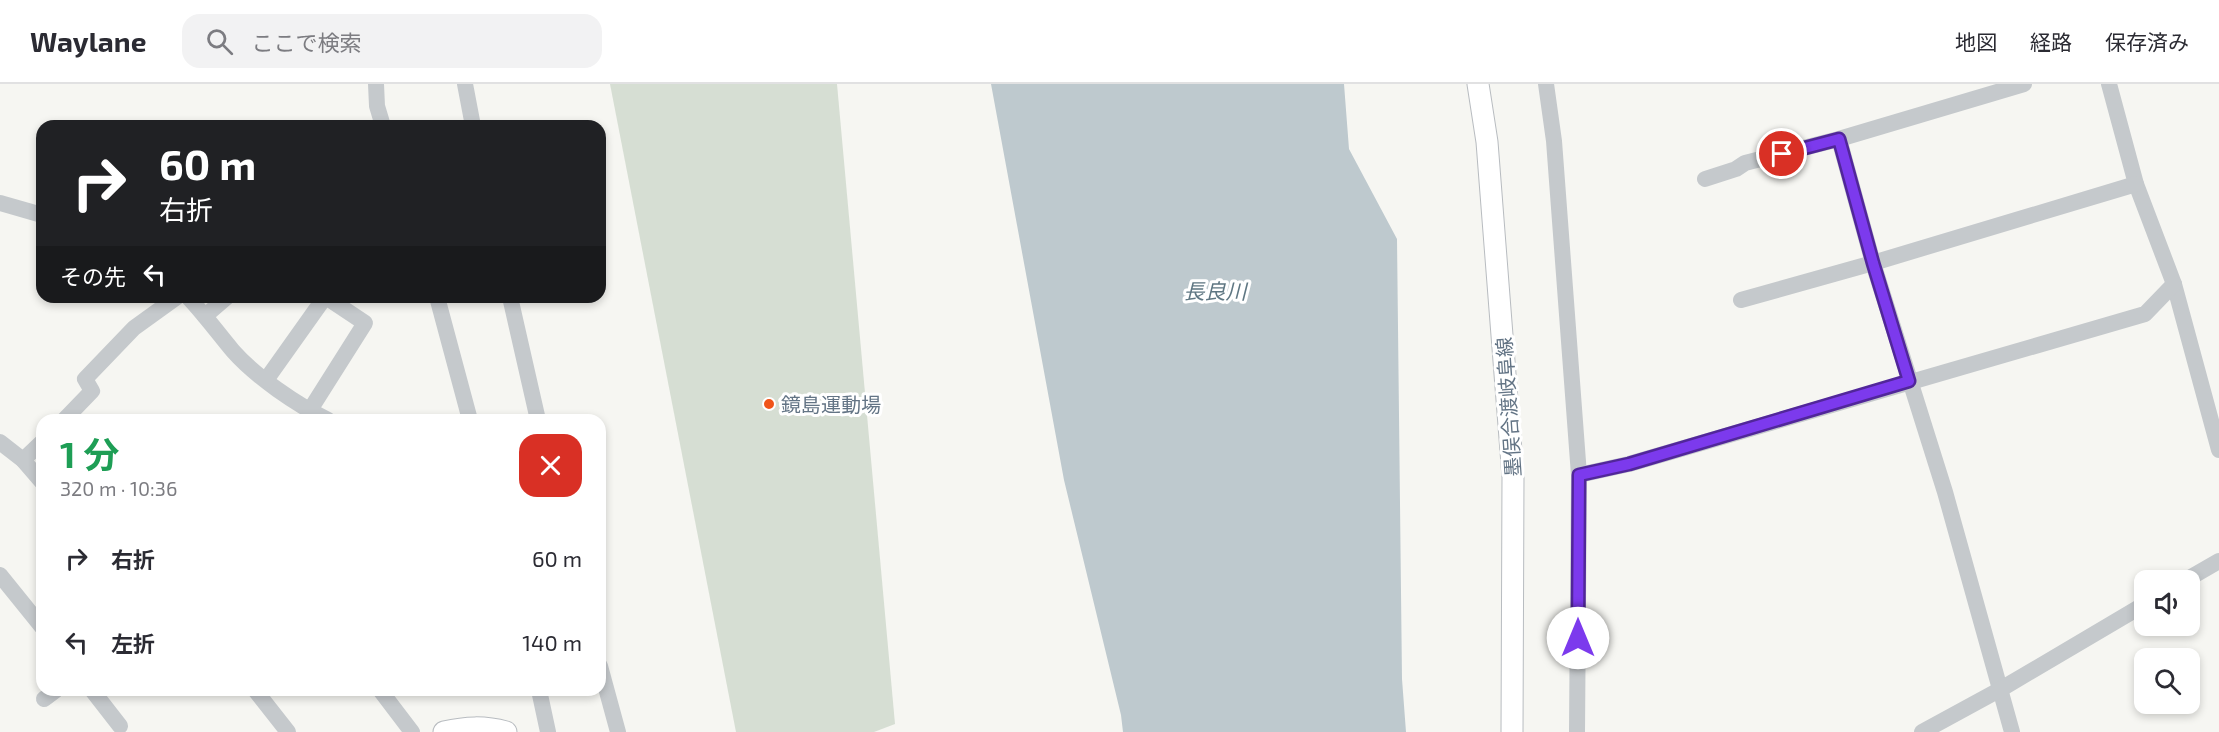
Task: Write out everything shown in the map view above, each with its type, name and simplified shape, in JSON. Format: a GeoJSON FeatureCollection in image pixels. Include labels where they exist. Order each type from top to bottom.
{"type":"FeatureCollection","features":[{"type":"Feature","properties":{"kind":"main road","name":"墨俣合渡岐阜線"},"geometry":{"type":"LineString","coordinates":[[1478,84],[1488,153],[1513,477],[1512,732]]}},
{"type":"Feature","properties":{"kind":"main road"},"geometry":{"type":"LineString","coordinates":[[444,732],[466,727],[489,728],[506,732]]}},
{"type":"Feature","properties":{"kind":"street"},"geometry":{"type":"LineString","coordinates":[[376,84],[377,106],[381,120]]}},
{"type":"Feature","properties":{"kind":"street"},"geometry":{"type":"LineString","coordinates":[[465,84],[472,120]]}},
{"type":"Feature","properties":{"kind":"street"},"geometry":{"type":"LineString","coordinates":[[1546,84],[1554,141],[1579,475],[1577,732]]}},
{"type":"Feature","properties":{"kind":"street"},"geometry":{"type":"LineString","coordinates":[[1705,179],[1736,169],[1745,163],[1839,139],[2024,84]]}},
{"type":"Feature","properties":{"kind":"street"},"geometry":{"type":"LineString","coordinates":[[2109,84],[2136,184],[2174,284],[2219,450]]}},
{"type":"Feature","properties":{"kind":"street"},"geometry":{"type":"LineString","coordinates":[[1839,139],[1873,263],[1945,492],[2012,732]]}},
{"type":"Feature","properties":{"kind":"street"},"geometry":{"type":"LineString","coordinates":[[1741,300],[2136,184]]}},
{"type":"Feature","properties":{"kind":"street"},"geometry":{"type":"LineString","coordinates":[[0,203],[36,213]]}},
{"type":"Feature","properties":{"kind":"street"},"geometry":{"type":"LineString","coordinates":[[1579,475],[1629,464],[2145,314],[2174,284]]}},
{"type":"Feature","properties":{"kind":"street"},"geometry":{"type":"LineString","coordinates":[[70,414],[92,391],[85,379],[134,328],[169,303]]}},
{"type":"Feature","properties":{"kind":"street"},"geometry":{"type":"LineString","coordinates":[[193,303],[235,353],[266,380],[317,414]]}},
{"type":"Feature","properties":{"kind":"street"},"geometry":{"type":"LineString","coordinates":[[205,316],[220,303]]}},
{"type":"Feature","properties":{"kind":"street"},"geometry":{"type":"LineString","coordinates":[[266,380],[322,303]]}},
{"type":"Feature","properties":{"kind":"street"},"geometry":{"type":"LineString","coordinates":[[310,410],[365,323],[335,303]]}},
{"type":"Feature","properties":{"kind":"street"},"geometry":{"type":"LineString","coordinates":[[439,303],[468,414]]}},
{"type":"Feature","properties":{"kind":"street"},"geometry":{"type":"LineString","coordinates":[[511,303],[537,414]]}},
{"type":"Feature","properties":{"kind":"street"},"geometry":{"type":"LineString","coordinates":[[0,442],[23,460],[36,475]]}},
{"type":"Feature","properties":{"kind":"street"},"geometry":{"type":"LineString","coordinates":[[23,460],[36,447]]}},
{"type":"Feature","properties":{"kind":"street"},"geometry":{"type":"LineString","coordinates":[[2200,572],[2219,561]]}},
{"type":"Feature","properties":{"kind":"street"},"geometry":{"type":"LineString","coordinates":[[0,575],[36,620]]}},
{"type":"Feature","properties":{"kind":"street"},"geometry":{"type":"LineString","coordinates":[[1922,732],[2001,689],[2134,610]]}},
{"type":"Feature","properties":{"kind":"street"},"geometry":{"type":"LineString","coordinates":[[606,688],[618,732]]}},
{"type":"Feature","properties":{"kind":"street"},"geometry":{"type":"LineString","coordinates":[[97,696],[120,726]]}},
{"type":"Feature","properties":{"kind":"street"},"geometry":{"type":"LineString","coordinates":[[260,696],[288,732]]}},
{"type":"Feature","properties":{"kind":"street"},"geometry":{"type":"LineString","coordinates":[[385,696],[412,732]]}},
{"type":"Feature","properties":{"kind":"street"},"geometry":{"type":"LineString","coordinates":[[540,696],[548,732]]}},
{"type":"Feature","properties":{"kind":"shaded area","name":"鏡島運動場"},"geometry":{"type":"Polygon","coordinates":[[[610,84],[837,84],[895,724],[874,732],[736,732],[610,84]]]}},
{"type":"Feature","properties":{"kind":"water","name":"長良川"},"geometry":{"type":"Polygon","coordinates":[[[991,84],[1344,84],[1349,149],[1397,239],[1402,679],[1406,732],[1123,732],[1121,715],[1064,480],[991,84]]]}},
{"type":"Feature","properties":{"kind":"place","name":"鏡島運動場"},"geometry":{"type":"Point","coordinates":[769,404]}},
{"type":"Feature","properties":{"kind":"route"},"geometry":{"type":"LineString","coordinates":[[1578,638],[1579,475],[1629,464],[1909,381],[1839,139],[1782,154]]}}]}
